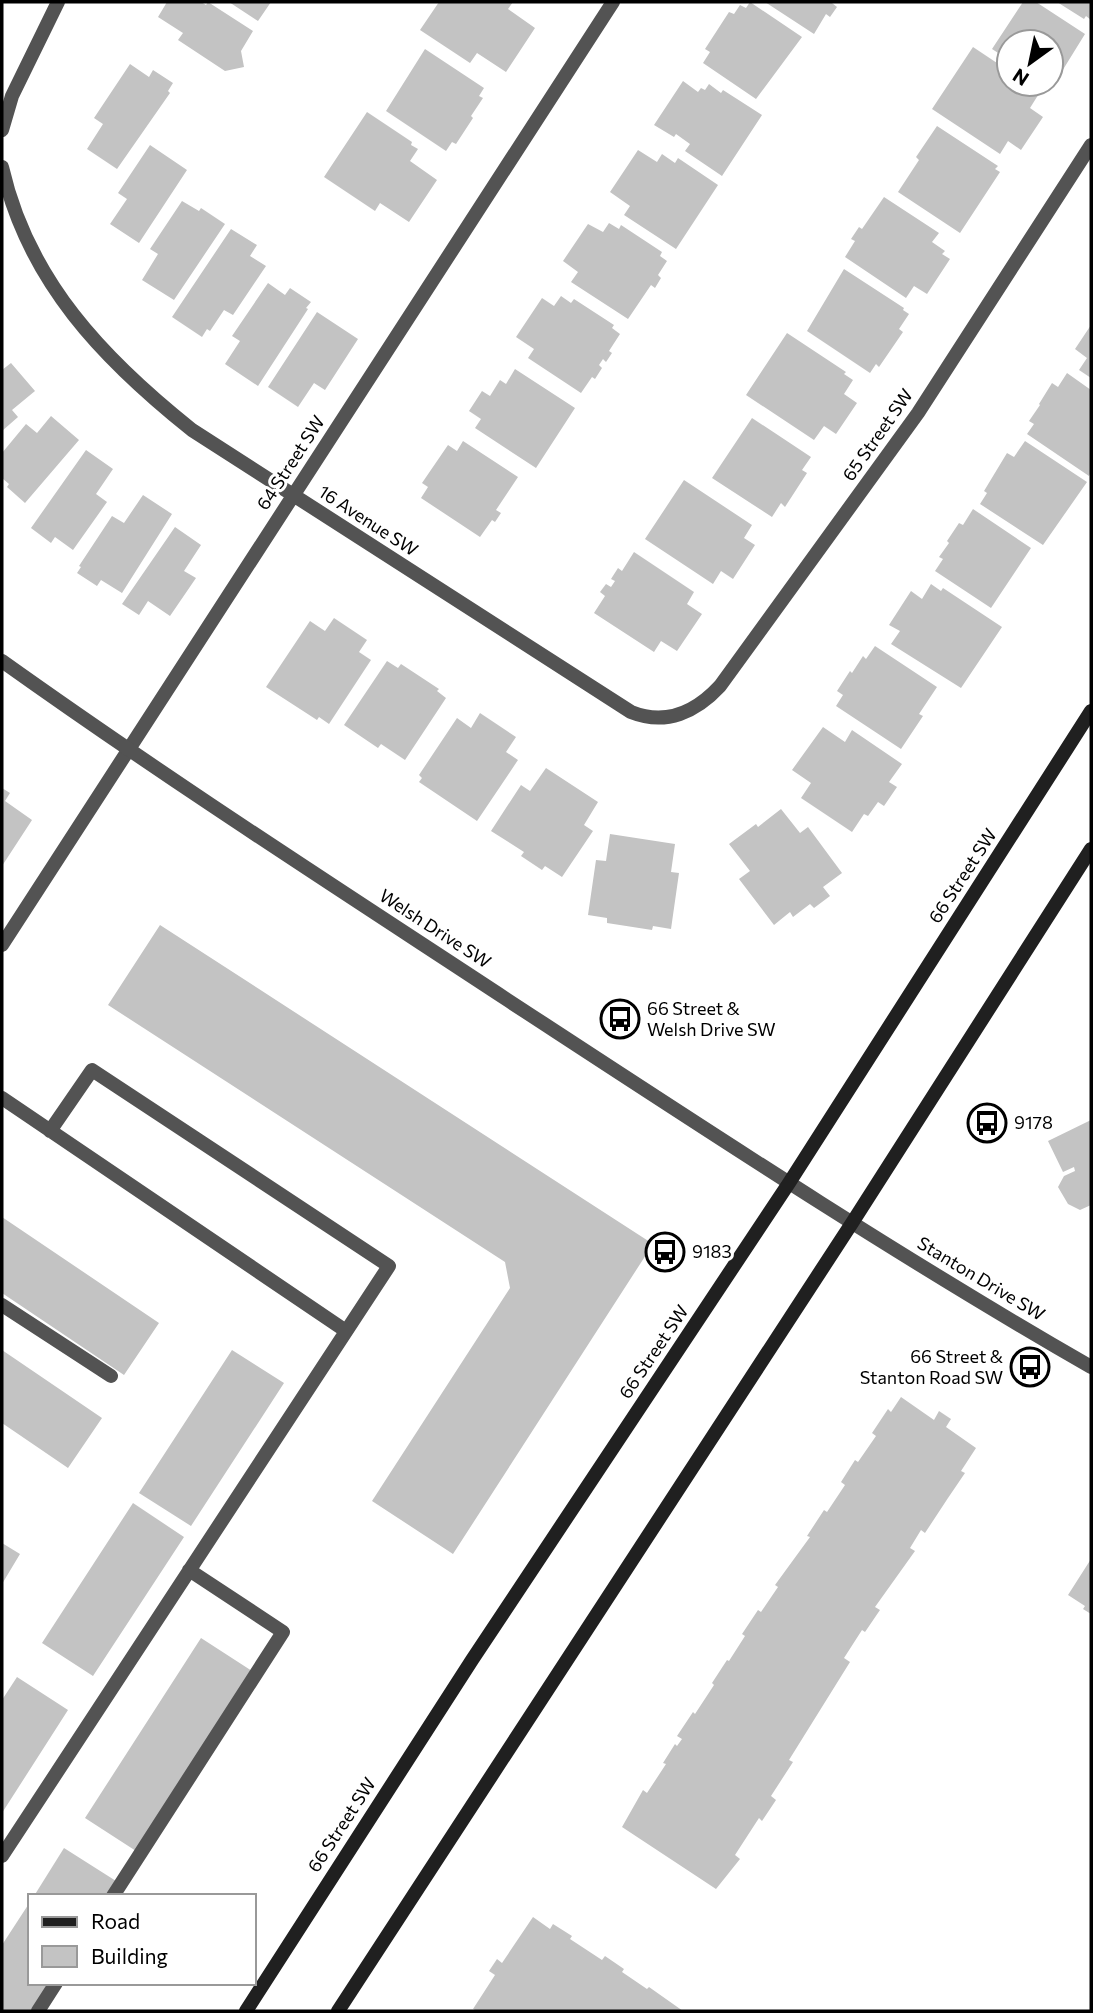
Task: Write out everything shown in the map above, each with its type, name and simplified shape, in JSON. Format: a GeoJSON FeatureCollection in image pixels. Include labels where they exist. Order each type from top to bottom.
{"type":"FeatureCollection","features":[{"type":"Feature","properties":{"kind":"main road","name":"66 Street SW"},"geometry":{"type":"LineString","coordinates":[[246,2011],[464,1671],[789,1183],[1091,711]]}},
{"type":"Feature","properties":{"kind":"main road"},"geometry":{"type":"LineString","coordinates":[[338,2011],[852,1223],[1091,849]]}},
{"type":"Feature","properties":{"kind":"street"},"geometry":{"type":"LineString","coordinates":[[2,130],[12,96],[58,2]]}},
{"type":"Feature","properties":{"kind":"street","name":"64 Street SW"},"geometry":{"type":"LineString","coordinates":[[2,945],[613,2]]}},
{"type":"Feature","properties":{"kind":"street","name":"65 Street SW"},"geometry":{"type":"LineString","coordinates":[[667,718],[695,708],[720,686],[918,413],[1091,145]]}},
{"type":"Feature","properties":{"kind":"street","name":"16 Avenue SW"},"geometry":{"type":"LineString","coordinates":[[2,167],[22,229],[46,275],[83,328],[117,367],[192,430],[631,712],[654,719],[667,718]]}},
{"type":"Feature","properties":{"kind":"street","name":"Welsh Drive SW"},"geometry":{"type":"LineString","coordinates":[[2,661],[128,750],[852,1223]]}},
{"type":"Feature","properties":{"kind":"street"},"geometry":{"type":"LineString","coordinates":[[2,1856],[389,1266],[92,1070],[50,1131]]}},
{"type":"Feature","properties":{"kind":"street"},"geometry":{"type":"LineString","coordinates":[[2,1098],[346,1331]]}},
{"type":"Feature","properties":{"kind":"street","name":"Stanton Drive SW"},"geometry":{"type":"LineString","coordinates":[[852,1223],[987,1307],[1091,1367]]}},
{"type":"Feature","properties":{"kind":"street"},"geometry":{"type":"LineString","coordinates":[[2,1304],[111,1376]]}},
{"type":"Feature","properties":{"kind":"street"},"geometry":{"type":"LineString","coordinates":[[114,1894],[283,1632],[189,1570]]}},
{"type":"Feature","properties":{"kind":"street"},"geometry":{"type":"LineString","coordinates":[[38,2011],[55,1985]]}},
{"type":"Feature","properties":{"kind":"building"},"geometry":{"type":"Polygon","coordinates":[[[167,2],[201,2],[206,5],[208,2],[253,31],[241,51],[244,67],[225,71],[178,40],[183,33],[158,17],[167,2]]]}},
{"type":"Feature","properties":{"kind":"building"},"geometry":{"type":"Polygon","coordinates":[[[229,2],[271,2],[258,21],[229,2]]]}},
{"type":"Feature","properties":{"kind":"building"},"geometry":{"type":"Polygon","coordinates":[[[439,2],[513,2],[508,9],[535,28],[506,72],[477,53],[470,63],[420,30],[439,2]]]}},
{"type":"Feature","properties":{"kind":"building"},"geometry":{"type":"Polygon","coordinates":[[[750,2],[802,37],[756,99],[703,63],[710,52],[705,49],[729,12],[734,14],[740,5],[746,8],[750,2]]]}},
{"type":"Feature","properties":{"kind":"building"},"geometry":{"type":"Polygon","coordinates":[[[765,2],[834,2],[832,3],[837,7],[830,17],[826,14],[814,34],[765,2]]]}},
{"type":"Feature","properties":{"kind":"building"},"geometry":{"type":"Polygon","coordinates":[[[1023,2],[1036,2],[1085,34],[1065,66],[1065,28],[1006,28],[1023,2]]]}},
{"type":"Feature","properties":{"kind":"building"},"geometry":{"type":"Polygon","coordinates":[[[1057,2],[1091,2],[1091,20],[1086,16],[1084,19],[1057,2]]]}},
{"type":"Feature","properties":{"kind":"building"},"geometry":{"type":"Polygon","coordinates":[[[973,47],[995,62],[995,98],[1036,98],[1030,108],[1043,117],[1021,150],[1008,141],[1000,154],[932,109],[973,47]]]}},
{"type":"Feature","properties":{"kind":"building"},"geometry":{"type":"Polygon","coordinates":[[[425,49],[484,88],[479,96],[483,98],[471,116],[473,118],[456,144],[452,142],[446,151],[386,111],[425,49]]]}},
{"type":"Feature","properties":{"kind":"building"},"geometry":{"type":"Polygon","coordinates":[[[130,64],[149,77],[153,70],[173,83],[168,91],[170,93],[117,169],[87,149],[103,124],[94,118],[130,64]]]}},
{"type":"Feature","properties":{"kind":"building"},"geometry":{"type":"Polygon","coordinates":[[[683,81],[698,92],[701,88],[705,90],[709,84],[721,93],[723,90],[762,115],[722,176],[685,151],[690,144],[676,134],[674,137],[654,125],[683,81]]]}},
{"type":"Feature","properties":{"kind":"building"},"geometry":{"type":"Polygon","coordinates":[[[367,112],[412,142],[411,145],[418,149],[410,161],[437,180],[409,222],[380,203],[375,211],[324,177],[367,112]]]}},
{"type":"Feature","properties":{"kind":"building"},"geometry":{"type":"Polygon","coordinates":[[[937,126],[998,166],[995,169],[1000,172],[960,233],[898,192],[919,160],[916,157],[937,126]]]}},
{"type":"Feature","properties":{"kind":"building"},"geometry":{"type":"Polygon","coordinates":[[[150,145],[187,170],[139,243],[110,224],[127,199],[118,193],[150,145]]]}},
{"type":"Feature","properties":{"kind":"building"},"geometry":{"type":"Polygon","coordinates":[[[638,150],[657,162],[662,154],[675,163],[678,158],[718,185],[676,249],[624,215],[630,206],[610,192],[638,150]]]}},
{"type":"Feature","properties":{"kind":"building"},"geometry":{"type":"Polygon","coordinates":[[[884,197],[939,233],[932,242],[945,251],[942,254],[950,259],[927,294],[914,286],[906,298],[845,257],[855,241],[851,239],[859,227],[862,229],[884,197]]]}},
{"type":"Feature","properties":{"kind":"building"},"geometry":{"type":"Polygon","coordinates":[[[182,201],[199,211],[201,208],[225,224],[174,300],[142,280],[158,254],[150,249],[182,201]]]}},
{"type":"Feature","properties":{"kind":"building"},"geometry":{"type":"Polygon","coordinates":[[[609,223],[619,229],[621,225],[662,252],[660,256],[667,261],[658,275],[661,278],[655,288],[651,285],[628,319],[571,282],[578,272],[563,261],[588,224],[603,232],[609,223]]]}},
{"type":"Feature","properties":{"kind":"building"},"geometry":{"type":"Polygon","coordinates":[[[231,229],[257,245],[250,256],[266,266],[233,315],[224,310],[210,331],[207,329],[202,337],[172,317],[231,229]]]}},
{"type":"Feature","properties":{"kind":"building"},"geometry":{"type":"Polygon","coordinates":[[[844,269],[909,314],[899,329],[903,332],[879,367],[876,364],[870,373],[807,331],[844,269]]]}},
{"type":"Feature","properties":{"kind":"building"},"geometry":{"type":"Polygon","coordinates":[[[268,283],[285,295],[290,288],[311,302],[258,386],[225,364],[240,341],[232,336],[268,283]]]}},
{"type":"Feature","properties":{"kind":"building"},"geometry":{"type":"Polygon","coordinates":[[[561,296],[571,303],[574,299],[614,325],[612,328],[620,334],[609,351],[612,353],[606,362],[603,359],[599,365],[602,368],[595,379],[592,377],[581,393],[528,358],[534,349],[516,337],[542,298],[554,306],[561,296]]]}},
{"type":"Feature","properties":{"kind":"building"},"geometry":{"type":"Polygon","coordinates":[[[317,312],[358,339],[325,390],[314,383],[298,407],[268,387],[317,312]]]}},
{"type":"Feature","properties":{"kind":"building"},"geometry":{"type":"Polygon","coordinates":[[[1091,325],[1091,378],[1079,370],[1087,358],[1075,349],[1091,325]]]}},
{"type":"Feature","properties":{"kind":"building"},"geometry":{"type":"Polygon","coordinates":[[[787,333],[846,372],[844,374],[853,380],[844,394],[857,403],[836,434],[824,426],[814,440],[746,395],[787,333]]]}},
{"type":"Feature","properties":{"kind":"building"},"geometry":{"type":"Polygon","coordinates":[[[11,363],[35,391],[12,410],[18,417],[2,431],[2,370],[11,363]]]}},
{"type":"Feature","properties":{"kind":"building"},"geometry":{"type":"Polygon","coordinates":[[[515,369],[575,408],[536,468],[475,428],[481,419],[469,411],[482,391],[490,396],[500,380],[506,384],[515,369]]]}},
{"type":"Feature","properties":{"kind":"building"},"geometry":{"type":"Polygon","coordinates":[[[1067,373],[1091,390],[1089,476],[1027,434],[1034,424],[1029,421],[1052,383],[1058,387],[1067,373]]]}},
{"type":"Feature","properties":{"kind":"building"},"geometry":{"type":"Polygon","coordinates":[[[51,416],[79,440],[25,503],[7,487],[9,484],[2,478],[2,453],[26,424],[37,433],[51,416]]]}},
{"type":"Feature","properties":{"kind":"building"},"geometry":{"type":"Polygon","coordinates":[[[752,418],[811,457],[802,470],[807,473],[785,507],[781,503],[772,517],[712,478],[752,418]]]}},
{"type":"Feature","properties":{"kind":"building"},"geometry":{"type":"Polygon","coordinates":[[[463,441],[518,477],[496,510],[501,513],[495,522],[492,520],[480,537],[421,498],[428,487],[422,483],[448,445],[457,451],[463,441]]]}},
{"type":"Feature","properties":{"kind":"building"},"geometry":{"type":"Polygon","coordinates":[[[1025,441],[1087,482],[1043,545],[980,504],[987,493],[984,491],[1007,453],[1014,457],[1025,441]]]}},
{"type":"Feature","properties":{"kind":"building"},"geometry":{"type":"Polygon","coordinates":[[[86,450],[113,469],[96,494],[107,502],[73,550],[55,537],[51,543],[31,528],[86,450]]]}},
{"type":"Feature","properties":{"kind":"building"},"geometry":{"type":"Polygon","coordinates":[[[684,480],[752,525],[744,538],[755,545],[733,579],[721,571],[713,584],[645,539],[684,480]]]}},
{"type":"Feature","properties":{"kind":"building"},"geometry":{"type":"Polygon","coordinates":[[[143,495],[172,514],[122,593],[101,580],[97,586],[77,573],[112,516],[124,523],[143,495]]]}},
{"type":"Feature","properties":{"kind":"building"},"geometry":{"type":"Polygon","coordinates":[[[973,509],[1031,548],[991,608],[935,571],[943,559],[939,557],[949,543],[947,541],[959,523],[963,525],[973,509]]]}},
{"type":"Feature","properties":{"kind":"building"},"geometry":{"type":"Polygon","coordinates":[[[175,527],[201,545],[184,571],[196,578],[170,616],[148,601],[139,615],[122,604],[175,527]]]}},
{"type":"Feature","properties":{"kind":"building"},"geometry":{"type":"Polygon","coordinates":[[[634,552],[694,592],[687,604],[702,614],[677,651],[661,641],[654,652],[594,613],[605,596],[600,592],[606,584],[611,587],[615,581],[611,579],[618,568],[622,571],[634,552]]]}},
{"type":"Feature","properties":{"kind":"building"},"geometry":{"type":"Polygon","coordinates":[[[931,584],[941,591],[943,588],[1002,627],[961,688],[891,644],[900,631],[889,625],[911,591],[922,599],[931,584]]]}},
{"type":"Feature","properties":{"kind":"building"},"geometry":{"type":"Polygon","coordinates":[[[334,618],[367,640],[359,652],[371,660],[329,724],[319,717],[317,720],[266,687],[310,621],[325,631],[334,618]]]}},
{"type":"Feature","properties":{"kind":"building"},"geometry":{"type":"Polygon","coordinates":[[[875,646],[937,687],[919,714],[923,716],[901,749],[836,706],[843,695],[837,691],[850,671],[852,673],[863,656],[866,659],[875,646]]]}},
{"type":"Feature","properties":{"kind":"building"},"geometry":{"type":"Polygon","coordinates":[[[387,661],[398,668],[401,664],[439,689],[437,691],[446,698],[405,760],[381,744],[378,748],[344,725],[387,661]]]}},
{"type":"Feature","properties":{"kind":"building"},"geometry":{"type":"Polygon","coordinates":[[[480,713],[516,737],[506,752],[518,760],[477,821],[419,782],[422,778],[419,775],[457,718],[471,728],[480,713]]]}},
{"type":"Feature","properties":{"kind":"building"},"geometry":{"type":"Polygon","coordinates":[[[823,727],[845,742],[852,730],[902,764],[889,782],[897,787],[884,806],[878,802],[868,816],[864,814],[852,832],[801,798],[811,783],[792,770],[823,727]]]}},
{"type":"Feature","properties":{"kind":"building"},"geometry":{"type":"Polygon","coordinates":[[[546,768],[598,802],[584,825],[593,831],[562,877],[545,866],[542,870],[521,856],[524,852],[491,831],[521,785],[530,791],[546,768]]]}},
{"type":"Feature","properties":{"kind":"building"},"geometry":{"type":"Polygon","coordinates":[[[2,788],[10,793],[5,801],[32,820],[2,866],[2,788]]]}},
{"type":"Feature","properties":{"kind":"building"},"geometry":{"type":"Polygon","coordinates":[[[781,809],[800,833],[808,827],[842,873],[823,887],[830,896],[814,908],[810,904],[793,917],[790,912],[774,925],[739,879],[750,871],[729,844],[781,809]]]}},
{"type":"Feature","properties":{"kind":"building"},"geometry":{"type":"Polygon","coordinates":[[[610,834],[675,844],[671,872],[679,873],[671,929],[653,926],[652,930],[607,923],[607,918],[588,915],[596,860],[606,861],[610,834]]]}},
{"type":"Feature","properties":{"kind":"building"},"geometry":{"type":"Polygon","coordinates":[[[160,925],[653,1244],[453,1554],[372,1501],[510,1288],[505,1262],[108,1005],[160,925]]]}},
{"type":"Feature","properties":{"kind":"building"},"geometry":{"type":"Polygon","coordinates":[[[1091,1120],[1091,1205],[1080,1210],[1068,1204],[1058,1187],[1064,1176],[1075,1171],[1074,1167],[1063,1172],[1048,1141],[1091,1120]]]}},
{"type":"Feature","properties":{"kind":"building"},"geometry":{"type":"Polygon","coordinates":[[[2,1217],[159,1323],[124,1375],[2,1293],[2,1217]]]}},
{"type":"Feature","properties":{"kind":"building"},"geometry":{"type":"Polygon","coordinates":[[[2,1350],[102,1418],[68,1468],[2,1423],[2,1350]]]}},
{"type":"Feature","properties":{"kind":"building"},"geometry":{"type":"Polygon","coordinates":[[[232,1350],[284,1383],[191,1526],[139,1493],[232,1350]]]}},
{"type":"Feature","properties":{"kind":"building"},"geometry":{"type":"Polygon","coordinates":[[[901,1397],[934,1420],[939,1411],[951,1419],[946,1427],[976,1448],[961,1471],[965,1473],[925,1533],[921,1530],[910,1548],[915,1551],[875,1607],[880,1610],[865,1632],[862,1630],[844,1658],[850,1662],[789,1760],[793,1762],[771,1796],[776,1800],[762,1821],[759,1818],[735,1855],[740,1859],[716,1889],[622,1827],[643,1790],[647,1793],[666,1764],[663,1763],[675,1744],[677,1746],[682,1739],[677,1736],[714,1685],[712,1683],[745,1636],[742,1634],[758,1610],[761,1612],[778,1587],[775,1585],[810,1537],[807,1536],[824,1510],[827,1512],[845,1485],[841,1482],[855,1460],[858,1462],[876,1436],[872,1433],[888,1409],[891,1412],[901,1397]]]}},
{"type":"Feature","properties":{"kind":"building"},"geometry":{"type":"Polygon","coordinates":[[[133,1503],[184,1537],[93,1676],[42,1643],[133,1503]]]}},
{"type":"Feature","properties":{"kind":"building"},"geometry":{"type":"Polygon","coordinates":[[[2,1543],[20,1554],[2,1584],[2,1543]]]}},
{"type":"Feature","properties":{"kind":"building"},"geometry":{"type":"Polygon","coordinates":[[[1091,1559],[1091,1614],[1083,1609],[1085,1606],[1068,1595],[1091,1559]]]}},
{"type":"Feature","properties":{"kind":"building"},"geometry":{"type":"Polygon","coordinates":[[[201,1638],[252,1671],[136,1851],[85,1818],[201,1638]]]}},
{"type":"Feature","properties":{"kind":"building"},"geometry":{"type":"Polygon","coordinates":[[[17,1677],[68,1710],[2,1813],[2,1700],[17,1677]]]}},
{"type":"Feature","properties":{"kind":"building"},"geometry":{"type":"Polygon","coordinates":[[[64,1848],[116,1881],[108,1894],[35,1894],[64,1848]]]}},
{"type":"Feature","properties":{"kind":"building"},"geometry":{"type":"Polygon","coordinates":[[[28,1905],[28,1985],[50,1985],[33,2011],[2,2011],[2,1945],[28,1905]]]}},
{"type":"Feature","properties":{"kind":"building"},"geometry":{"type":"Polygon","coordinates":[[[533,1917],[550,1929],[553,1924],[602,1960],[605,1956],[624,1969],[622,1972],[683,2011],[473,2009],[495,1975],[489,1971],[497,1959],[502,1963],[533,1917]]]}},
{"type":"Feature","properties":{"kind":"place","name":"66 Street & Welsh Drive SW"},"geometry":{"type":"Point","coordinates":[620,1019]}},
{"type":"Feature","properties":{"kind":"place","name":"9178"},"geometry":{"type":"Point","coordinates":[987,1123]}},
{"type":"Feature","properties":{"kind":"place","name":"9183"},"geometry":{"type":"Point","coordinates":[665,1252]}},
{"type":"Feature","properties":{"kind":"place","name":"66 Street & Stanton Road SW"},"geometry":{"type":"Point","coordinates":[1030,1367]}}]}
